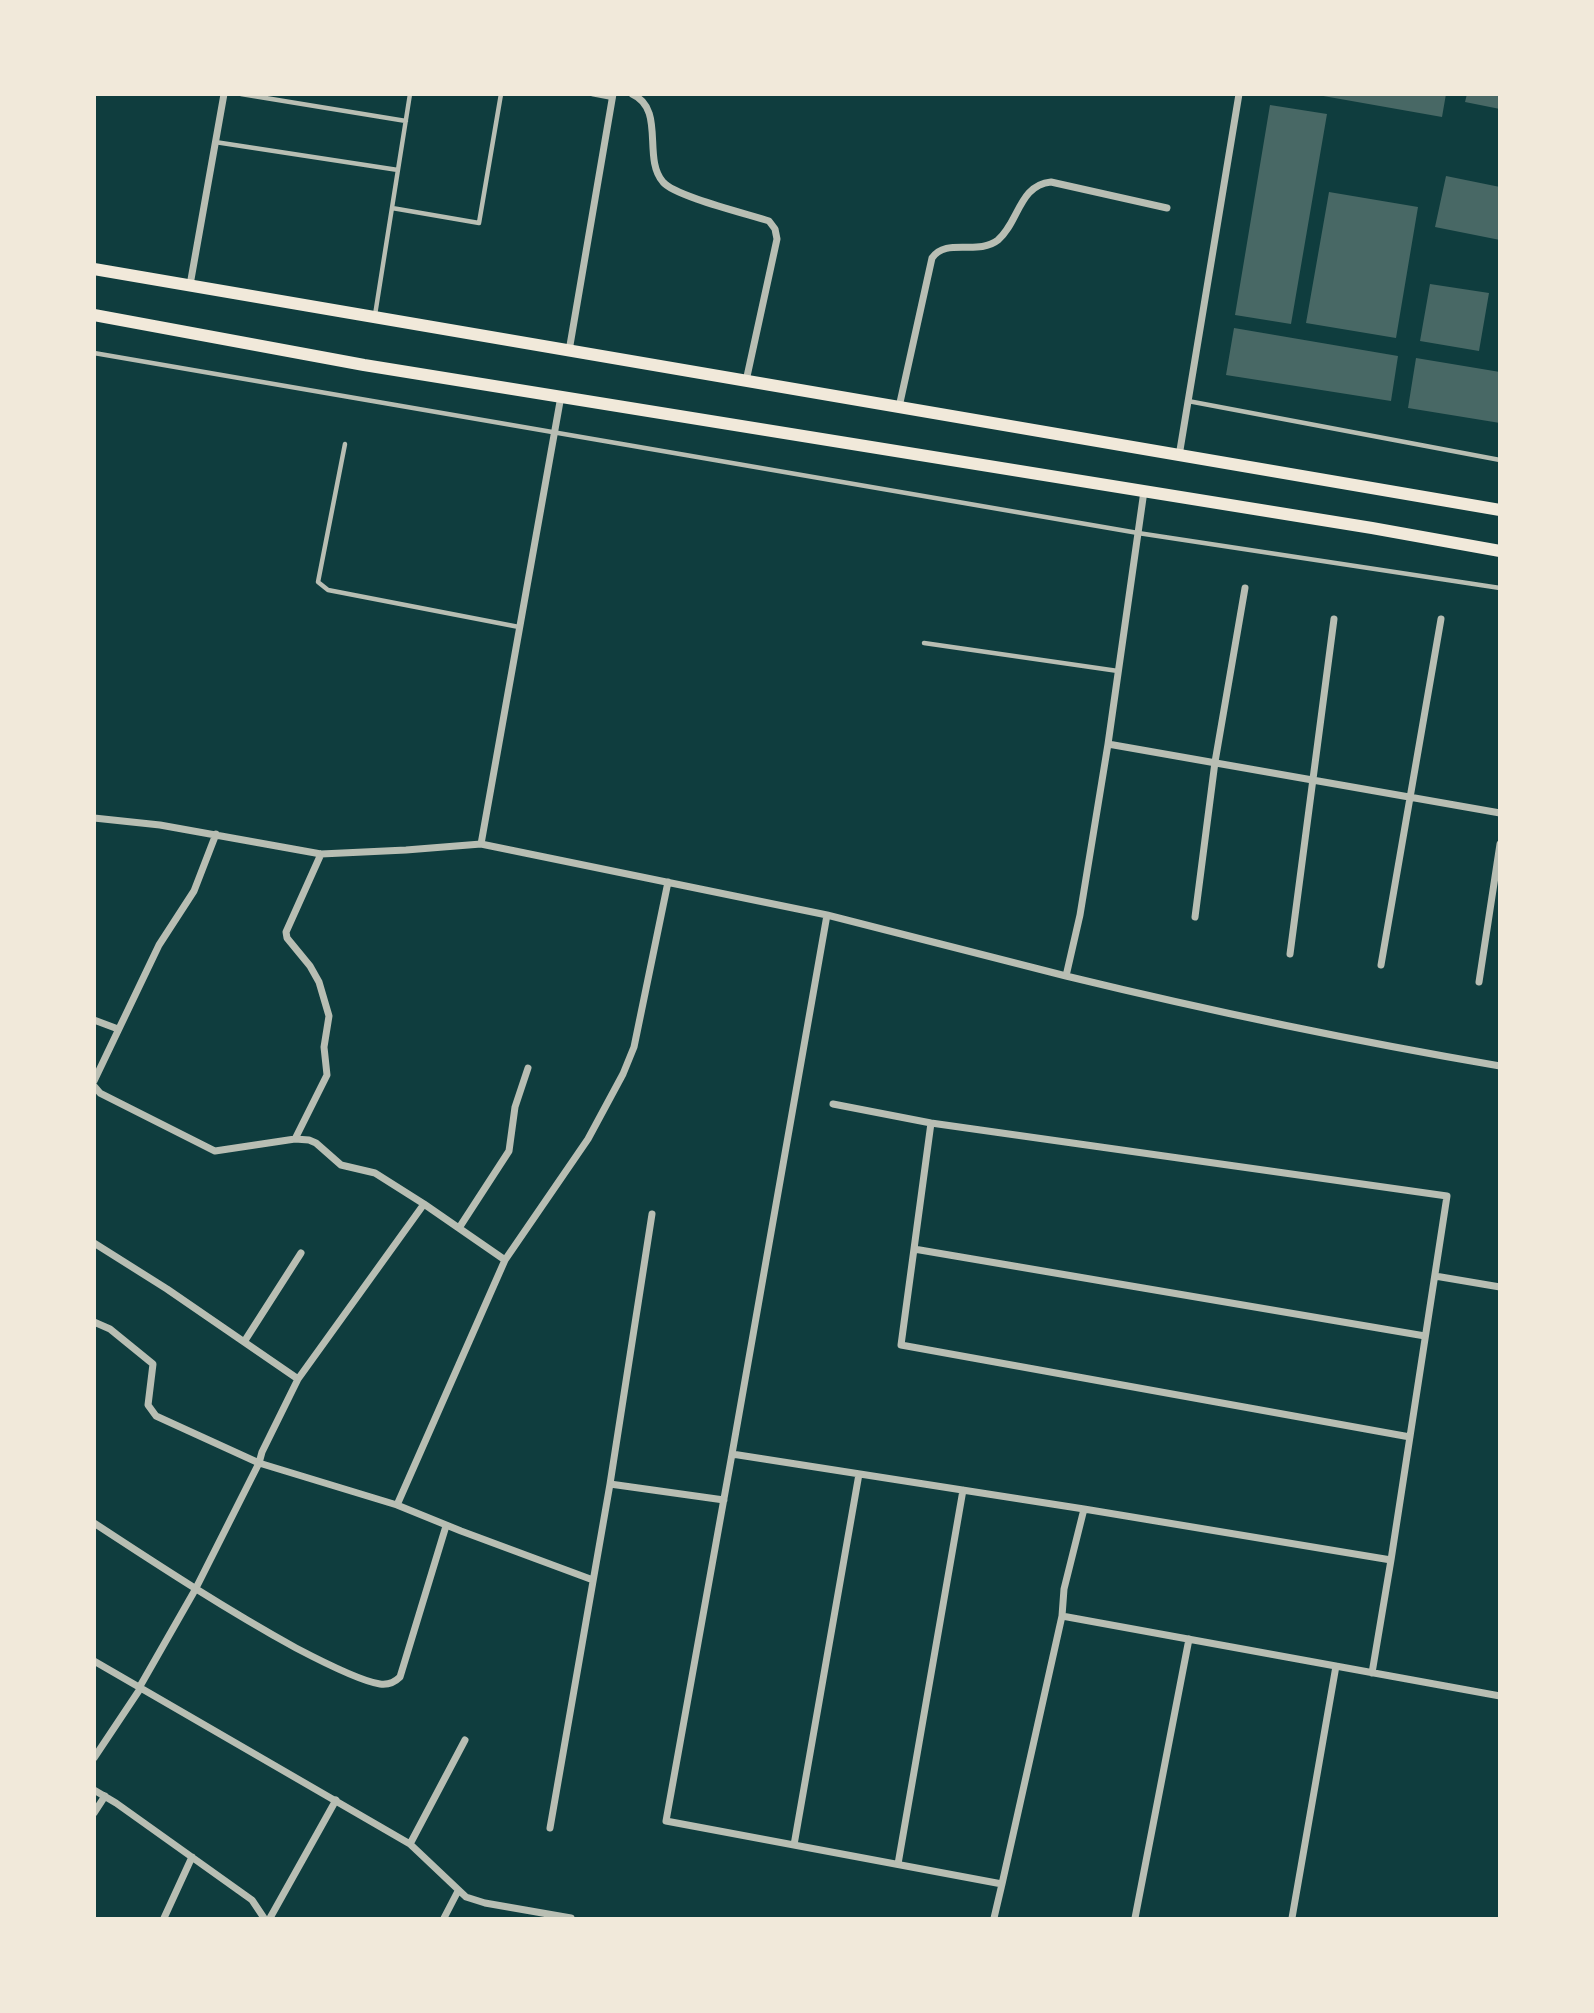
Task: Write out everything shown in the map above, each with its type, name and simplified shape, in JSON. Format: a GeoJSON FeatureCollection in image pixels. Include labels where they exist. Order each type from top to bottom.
{"type":"FeatureCollection","features":[{"type":"Feature","properties":{"kind":"main road"},"geometry":{"type":"LineString","coordinates":[[94,270],[1500,510]]}},
{"type":"Feature","properties":{"kind":"main road"},"geometry":{"type":"LineString","coordinates":[[94,314],[364,365],[1500,551]]}},
{"type":"Feature","properties":{"kind":"street"},"geometry":{"type":"LineString","coordinates":[[190,285],[224,94]]}},
{"type":"Feature","properties":{"kind":"street"},"geometry":{"type":"LineString","coordinates":[[632,94],[643,101],[649,112],[657,170],[662,181],[682,193],[769,221],[775,229],[777,239],[746,382]]}},
{"type":"Feature","properties":{"kind":"street"},"geometry":{"type":"LineString","coordinates":[[1179,456],[1239,94]]}},
{"type":"Feature","properties":{"kind":"street"},"geometry":{"type":"LineString","coordinates":[[569,351],[613,96]]}},
{"type":"Feature","properties":{"kind":"street"},"geometry":{"type":"LineString","coordinates":[[899,408],[932,258],[936,252],[942,248],[981,248],[998,239],[1027,194],[1051,181],[1167,208]]}},
{"type":"Feature","properties":{"kind":"street"},"geometry":{"type":"LineString","coordinates":[[481,844],[562,396]]}},
{"type":"Feature","properties":{"kind":"street"},"geometry":{"type":"LineString","coordinates":[[1066,976],[1077,928],[1108,744],[1143,491]]}},
{"type":"Feature","properties":{"kind":"street"},"geometry":{"type":"LineString","coordinates":[[1195,917],[1215,762],[1245,588]]}},
{"type":"Feature","properties":{"kind":"street"},"geometry":{"type":"LineString","coordinates":[[1290,954],[1334,619]]}},
{"type":"Feature","properties":{"kind":"street"},"geometry":{"type":"LineString","coordinates":[[1381,965],[1441,619]]}},
{"type":"Feature","properties":{"kind":"street"},"geometry":{"type":"LineString","coordinates":[[1108,744],[1500,813]]}},
{"type":"Feature","properties":{"kind":"street"},"geometry":{"type":"LineString","coordinates":[[94,818],[216,834],[321,854],[481,844],[827,915],[1066,976],[1273,1023],[1409,1051],[1500,1066]]}},
{"type":"Feature","properties":{"kind":"street"},"geometry":{"type":"LineString","coordinates":[[216,834],[194,891],[159,945],[118,1029],[94,1084],[100,1093],[215,1151],[295,1139],[316,1143],[341,1165],[375,1173],[505,1260]]}},
{"type":"Feature","properties":{"kind":"street"},"geometry":{"type":"LineString","coordinates":[[1479,982],[1500,844]]}},
{"type":"Feature","properties":{"kind":"street"},"geometry":{"type":"LineString","coordinates":[[295,1139],[327,1075],[324,1047],[329,1016],[319,982],[310,966],[287,938],[286,932],[321,854]]}},
{"type":"Feature","properties":{"kind":"street"},"geometry":{"type":"LineString","coordinates":[[397,1505],[505,1260],[588,1139],[634,1047],[668,883]]}},
{"type":"Feature","properties":{"kind":"street"},"geometry":{"type":"LineString","coordinates":[[827,915],[666,1821],[1002,1884]]}},
{"type":"Feature","properties":{"kind":"street"},"geometry":{"type":"LineString","coordinates":[[94,1020],[118,1029]]}},
{"type":"Feature","properties":{"kind":"street"},"geometry":{"type":"LineString","coordinates":[[459,1228],[509,1151],[515,1107],[528,1068]]}},
{"type":"Feature","properties":{"kind":"street"},"geometry":{"type":"LineString","coordinates":[[94,1100],[100,1093]]}},
{"type":"Feature","properties":{"kind":"street"},"geometry":{"type":"LineString","coordinates":[[833,1104],[931,1123],[1447,1196],[1371,1673]]}},
{"type":"Feature","properties":{"kind":"street"},"geometry":{"type":"LineString","coordinates":[[931,1123],[901,1345],[1410,1437]]}},
{"type":"Feature","properties":{"kind":"street"},"geometry":{"type":"LineString","coordinates":[[94,1758],[140,1688],[195,1590],[260,1463],[262,1452],[298,1379],[424,1204]]}},
{"type":"Feature","properties":{"kind":"street"},"geometry":{"type":"LineString","coordinates":[[550,1828],[610,1484],[652,1214]]}},
{"type":"Feature","properties":{"kind":"street"},"geometry":{"type":"LineString","coordinates":[[94,1244],[298,1379]]}},
{"type":"Feature","properties":{"kind":"street"},"geometry":{"type":"LineString","coordinates":[[915,1249],[1425,1336]]}},
{"type":"Feature","properties":{"kind":"street"},"geometry":{"type":"LineString","coordinates":[[244,1342],[300,1253]]}},
{"type":"Feature","properties":{"kind":"street"},"geometry":{"type":"LineString","coordinates":[[1435,1276],[1500,1287]]}},
{"type":"Feature","properties":{"kind":"street"},"geometry":{"type":"LineString","coordinates":[[94,1322],[110,1329],[153,1364],[148,1405],[156,1416],[260,1463],[397,1505],[593,1580]]}},
{"type":"Feature","properties":{"kind":"street"},"geometry":{"type":"LineString","coordinates":[[732,1454],[1391,1559]]}},
{"type":"Feature","properties":{"kind":"street"},"geometry":{"type":"LineString","coordinates":[[794,1845],[859,1474]]}},
{"type":"Feature","properties":{"kind":"street"},"geometry":{"type":"LineString","coordinates":[[610,1484],[724,1500]]}},
{"type":"Feature","properties":{"kind":"street"},"geometry":{"type":"LineString","coordinates":[[898,1864],[963,1490]]}},
{"type":"Feature","properties":{"kind":"street"},"geometry":{"type":"LineString","coordinates":[[994,1919],[1062,1616],[1064,1589],[1084,1509]]}},
{"type":"Feature","properties":{"kind":"street"},"geometry":{"type":"LineString","coordinates":[[94,1523],[195,1590],[323,1662],[380,1684],[390,1684],[400,1677],[446,1525]]}},
{"type":"Feature","properties":{"kind":"street"},"geometry":{"type":"LineString","coordinates":[[1062,1616],[1500,1696]]}},
{"type":"Feature","properties":{"kind":"street"},"geometry":{"type":"LineString","coordinates":[[1135,1919],[1189,1639]]}},
{"type":"Feature","properties":{"kind":"street"},"geometry":{"type":"LineString","coordinates":[[94,1661],[410,1844],[466,1897],[571,1919]]}},
{"type":"Feature","properties":{"kind":"street"},"geometry":{"type":"LineString","coordinates":[[1292,1919],[1336,1666]]}},
{"type":"Feature","properties":{"kind":"street"},"geometry":{"type":"LineString","coordinates":[[410,1844],[465,1740]]}},
{"type":"Feature","properties":{"kind":"street"},"geometry":{"type":"LineString","coordinates":[[94,1790],[252,1900],[264,1919]]}},
{"type":"Feature","properties":{"kind":"street"},"geometry":{"type":"LineString","coordinates":[[94,1812],[106,1796]]}},
{"type":"Feature","properties":{"kind":"street"},"geometry":{"type":"LineString","coordinates":[[270,1919],[336,1800]]}},
{"type":"Feature","properties":{"kind":"street"},"geometry":{"type":"LineString","coordinates":[[164,1919],[192,1857]]}},
{"type":"Feature","properties":{"kind":"street"},"geometry":{"type":"LineString","coordinates":[[444,1919],[458,1891]]}},
{"type":"Feature","properties":{"kind":"lane"},"geometry":{"type":"LineString","coordinates":[[240,94],[406,121]]}},
{"type":"Feature","properties":{"kind":"lane"},"geometry":{"type":"LineString","coordinates":[[375,317],[410,94]]}},
{"type":"Feature","properties":{"kind":"lane"},"geometry":{"type":"LineString","coordinates":[[392,208],[479,223],[501,94]]}},
{"type":"Feature","properties":{"kind":"lane"},"geometry":{"type":"LineString","coordinates":[[592,94],[613,96]]}},
{"type":"Feature","properties":{"kind":"lane"},"geometry":{"type":"LineString","coordinates":[[215,142],[398,170]]}},
{"type":"Feature","properties":{"kind":"lane"},"geometry":{"type":"LineString","coordinates":[[94,353],[1138,533],[1500,588]]}},
{"type":"Feature","properties":{"kind":"lane"},"geometry":{"type":"LineString","coordinates":[[1188,401],[1500,460]]}},
{"type":"Feature","properties":{"kind":"lane"},"geometry":{"type":"LineString","coordinates":[[345,444],[318,582],[328,590],[520,627]]}},
{"type":"Feature","properties":{"kind":"lane"},"geometry":{"type":"LineString","coordinates":[[924,643],[1118,671]]}},
{"type":"Feature","properties":{"kind":"building"},"geometry":{"type":"Polygon","coordinates":[[[1312,94],[1446,94],[1442,117],[1312,94]]]}},
{"type":"Feature","properties":{"kind":"building"},"geometry":{"type":"Polygon","coordinates":[[[1467,94],[1500,94],[1500,109],[1465,102],[1467,94]]]}},
{"type":"Feature","properties":{"kind":"building"},"geometry":{"type":"Polygon","coordinates":[[[1270,105],[1327,114],[1291,324],[1235,315],[1270,105]]]}},
{"type":"Feature","properties":{"kind":"building"},"geometry":{"type":"Polygon","coordinates":[[[1446,176],[1500,187],[1500,240],[1435,227],[1446,176]]]}},
{"type":"Feature","properties":{"kind":"building"},"geometry":{"type":"Polygon","coordinates":[[[1329,192],[1418,207],[1396,338],[1306,323],[1329,192]]]}},
{"type":"Feature","properties":{"kind":"building"},"geometry":{"type":"Polygon","coordinates":[[[1430,284],[1489,293],[1479,351],[1420,341],[1430,284]]]}},
{"type":"Feature","properties":{"kind":"building"},"geometry":{"type":"Polygon","coordinates":[[[1234,328],[1398,356],[1391,401],[1226,375],[1234,328]]]}},
{"type":"Feature","properties":{"kind":"building"},"geometry":{"type":"Polygon","coordinates":[[[1416,358],[1500,372],[1500,423],[1408,408],[1416,358]]]}}]}
